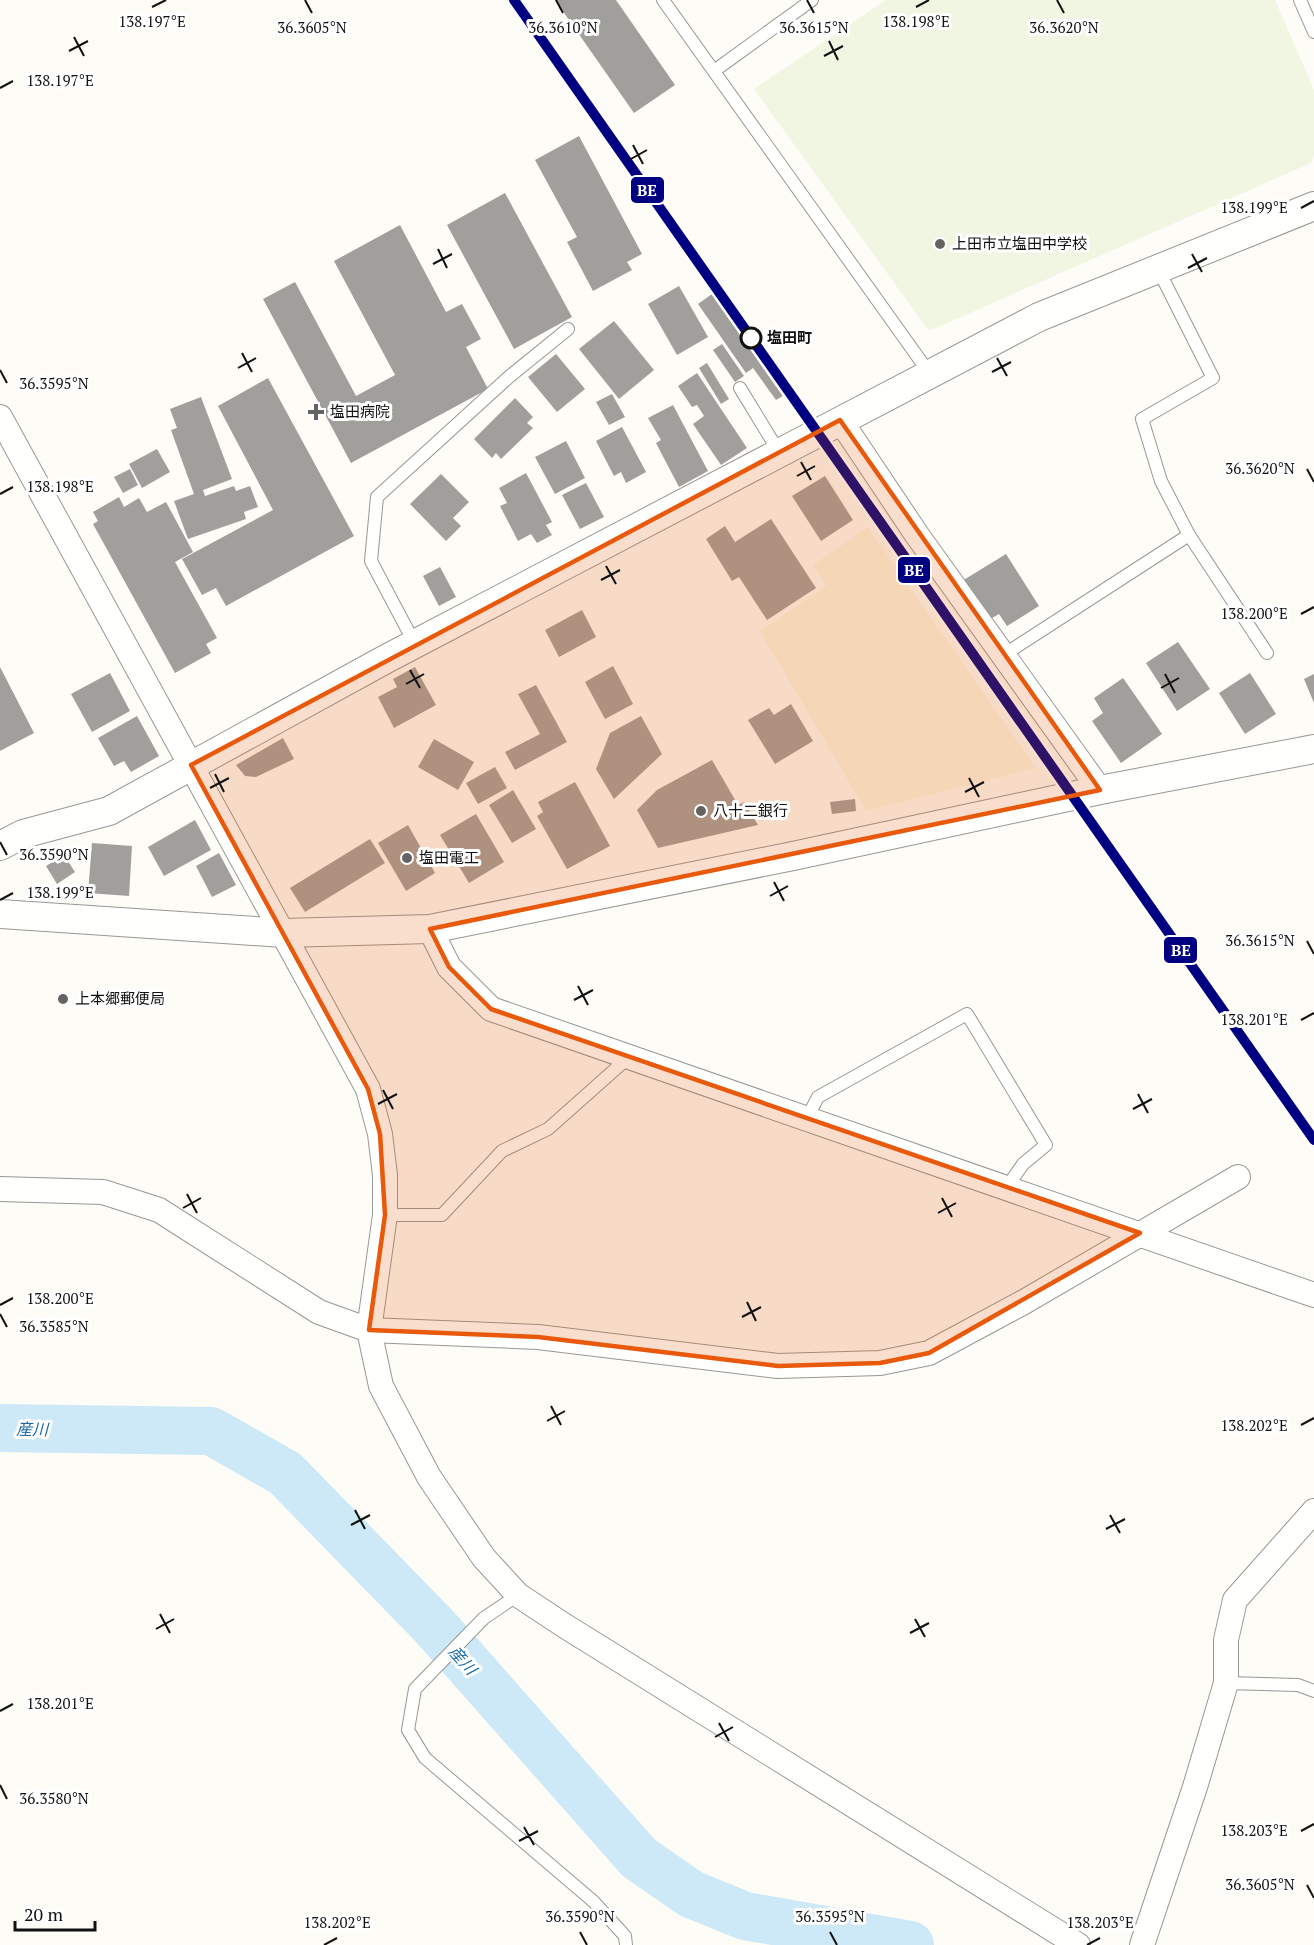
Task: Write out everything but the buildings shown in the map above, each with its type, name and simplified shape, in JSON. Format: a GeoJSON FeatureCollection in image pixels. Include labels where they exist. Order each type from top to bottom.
{"type":"FeatureCollection","features":[{"type":"Feature","properties":{"kind":"street"},"geometry":{"type":"LineString","coordinates":[[0,846],[23,834],[109,812],[415,644],[1039,317],[1314,206]]}},
{"type":"Feature","properties":{"kind":"street"},"geometry":{"type":"LineString","coordinates":[[0,417],[368,1089],[380,1134],[385,1175],[385,1215],[369,1330],[381,1386],[429,1476],[484,1558],[518,1595],[1078,1945]]}},
{"type":"Feature","properties":{"kind":"street"},"geometry":{"type":"LineString","coordinates":[[840,420],[1002,656],[1100,790]]}},
{"type":"Feature","properties":{"kind":"street"},"geometry":{"type":"LineString","coordinates":[[0,915],[284,933],[430,929],[793,856],[1100,790],[1314,749]]}},
{"type":"Feature","properties":{"kind":"street"},"geometry":{"type":"LineString","coordinates":[[430,929],[449,967],[491,1009],[1314,1295]]}},
{"type":"Feature","properties":{"kind":"street"},"geometry":{"type":"LineString","coordinates":[[0,1190],[103,1192],[159,1210],[319,1312],[369,1330],[538,1337],[778,1366],[880,1363],[929,1353],[1024,1302],[1238,1177]]}},
{"type":"Feature","properties":{"kind":"street"},"geometry":{"type":"LineString","coordinates":[[1142,1945],[1195,1787],[1226,1683],[1227,1640],[1235,1600],[1314,1511]]}},
{"type":"Feature","properties":{"kind":"lane"},"geometry":{"type":"LineString","coordinates":[[663,0],[930,374]]}},
{"type":"Feature","properties":{"kind":"lane"},"geometry":{"type":"LineString","coordinates":[[714,71],[812,0]]}},
{"type":"Feature","properties":{"kind":"lane"},"geometry":{"type":"LineString","coordinates":[[1300,0],[1314,32]]}},
{"type":"Feature","properties":{"kind":"lane"},"geometry":{"type":"LineString","coordinates":[[1158,269],[1213,378],[1142,419],[1161,481],[1189,535],[1267,653]]}},
{"type":"Feature","properties":{"kind":"lane"},"geometry":{"type":"LineString","coordinates":[[415,644],[371,561],[378,497],[510,376],[568,329]]}},
{"type":"Feature","properties":{"kind":"lane"},"geometry":{"type":"LineString","coordinates":[[740,388],[779,452]]}},
{"type":"Feature","properties":{"kind":"lane"},"geometry":{"type":"LineString","coordinates":[[1002,656],[1189,535]]}},
{"type":"Feature","properties":{"kind":"lane"},"geometry":{"type":"LineString","coordinates":[[807,1118],[818,1097],[967,1014],[1047,1145],[1023,1164],[1007,1187]]}},
{"type":"Feature","properties":{"kind":"lane"},"geometry":{"type":"LineString","coordinates":[[385,1215],[442,1215],[502,1151],[548,1129],[629,1057]]}},
{"type":"Feature","properties":{"kind":"lane"},"geometry":{"type":"LineString","coordinates":[[518,1595],[484,1618],[415,1689],[408,1730],[425,1758],[593,1901],[625,1936],[626,1945]]}},
{"type":"Feature","properties":{"kind":"lane"},"geometry":{"type":"LineString","coordinates":[[1226,1683],[1298,1685],[1314,1691]]}},
{"type":"Feature","properties":{"kind":"highlighted area"},"geometry":{"type":"Polygon","coordinates":[[[840,420],[1100,790],[430,929],[449,967],[491,1009],[1140,1233],[929,1353],[880,1363],[778,1366],[538,1337],[369,1330],[385,1215],[380,1134],[368,1089],[191,765],[840,420]]]}},
{"type":"Feature","properties":{"kind":"shaded area"},"geometry":{"type":"Polygon","coordinates":[[[868,527],[1036,768],[866,811],[760,631],[826,586],[813,565],[868,527]]]}},
{"type":"Feature","properties":{"kind":"green space","name":"上田市立塩田中学校"},"geometry":{"type":"Polygon","coordinates":[[[886,0],[1275,0],[1314,90],[1314,154],[1311,163],[929,331],[754,89],[886,0]]]}},
{"type":"Feature","properties":{"kind":"waterway","name":"産川"},"geometry":{"type":"LineString","coordinates":[[0,1428],[211,1431],[285,1473],[435,1627],[639,1858],[691,1894],[745,1916],[910,1945]]}},
{"type":"Feature","properties":{"kind":"transit line","name":"BE"},"geometry":{"type":"LineString","coordinates":[[514,0],[1314,1140]]}},
{"type":"Feature","properties":{"kind":"place","name":"上田市立塩田中学校"},"geometry":{"type":"Point","coordinates":[940,244]}},
{"type":"Feature","properties":{"kind":"place","name":"塩田町"},"geometry":{"type":"Point","coordinates":[751,338]}},
{"type":"Feature","properties":{"kind":"place","name":"塩田病院"},"geometry":{"type":"Point","coordinates":[316,412]}},
{"type":"Feature","properties":{"kind":"place","name":"八十二銀行"},"geometry":{"type":"Point","coordinates":[701,811]}},
{"type":"Feature","properties":{"kind":"place","name":"塩田電工"},"geometry":{"type":"Point","coordinates":[407,858]}},
{"type":"Feature","properties":{"kind":"place","name":"上本郷郵便局"},"geometry":{"type":"Point","coordinates":[63,999]}}]}
